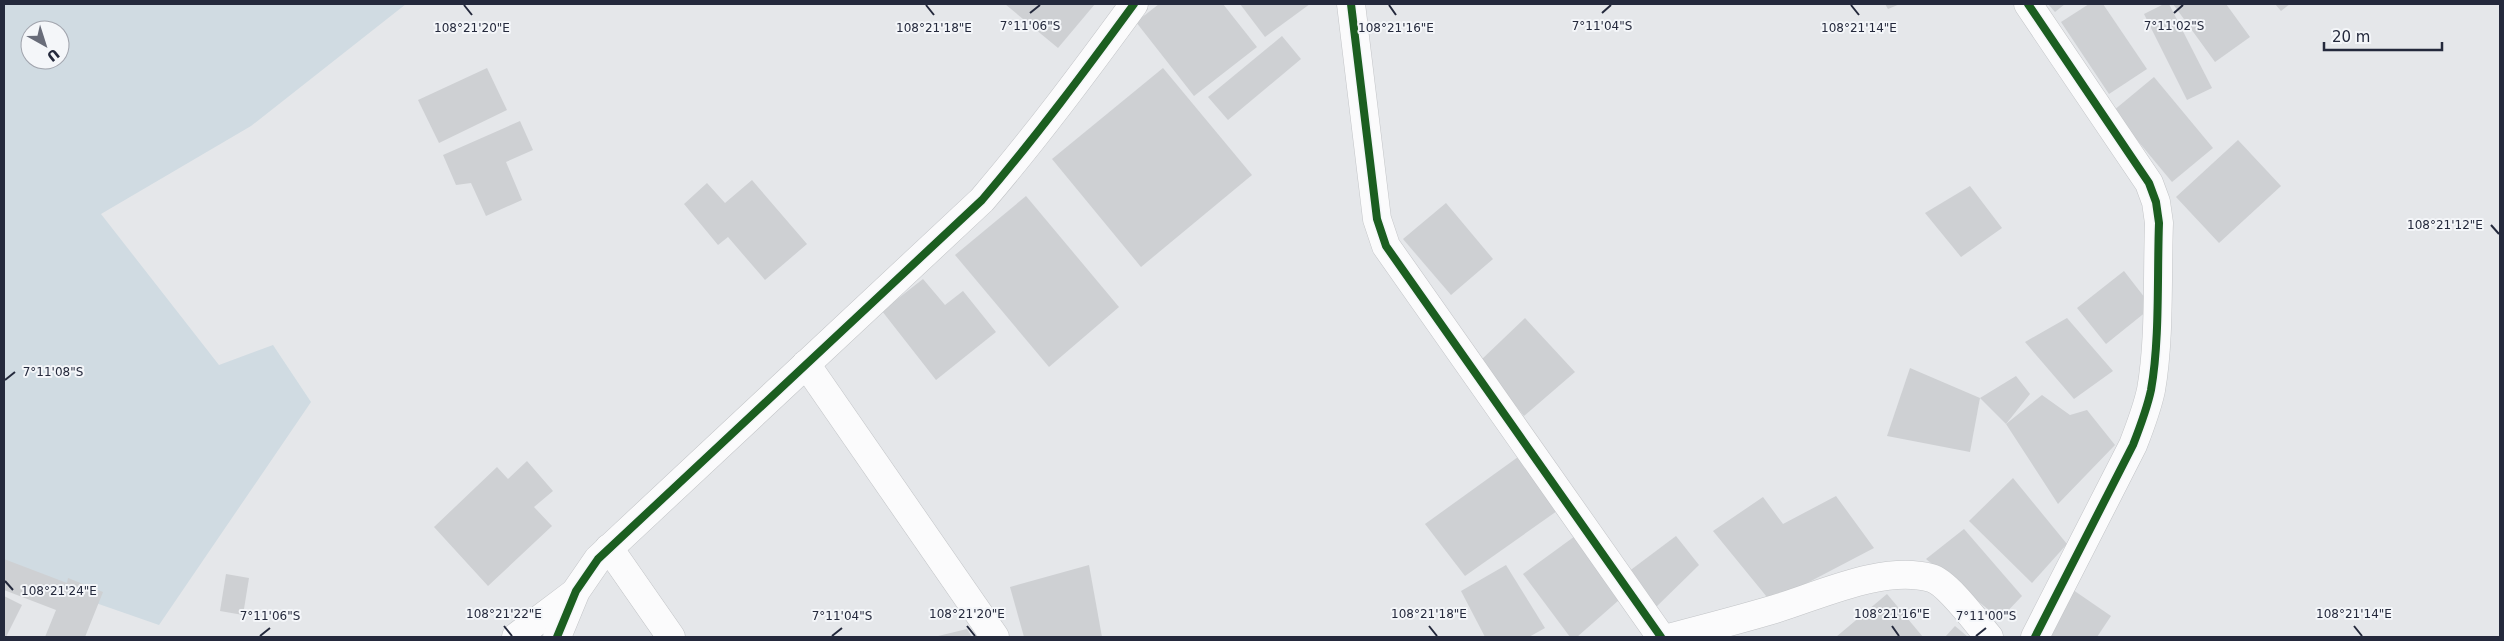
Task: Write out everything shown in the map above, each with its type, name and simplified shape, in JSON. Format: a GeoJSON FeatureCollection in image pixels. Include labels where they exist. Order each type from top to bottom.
{"type":"FeatureCollection","features":[{"type":"Feature","properties":{"kind":"street"},"geometry":{"type":"LineString","coordinates":[[557,637],[576,591],[598,559],[982,200],[1028,147],[1134,4]]}},
{"type":"Feature","properties":{"kind":"street"},"geometry":{"type":"LineString","coordinates":[[1351,4],[1377,220],[1386,246],[1661,637]]}},
{"type":"Feature","properties":{"kind":"street"},"geometry":{"type":"LineString","coordinates":[[2028,4],[2149,183],[2156,202],[2159,224],[2154,359],[2151,390],[2144,414],[2133,445],[2035,637]]}},
{"type":"Feature","properties":{"kind":"street"},"geometry":{"type":"LineString","coordinates":[[806,364],[995,637]]}},
{"type":"Feature","properties":{"kind":"street"},"geometry":{"type":"LineString","coordinates":[[609,548],[671,637]]}},
{"type":"Feature","properties":{"kind":"street"},"geometry":{"type":"LineString","coordinates":[[1672,637],[1773,609],[1870,579],[1908,575],[1933,578],[1951,592],[1989,637]]}},
{"type":"Feature","properties":{"kind":"street"},"geometry":{"type":"LineString","coordinates":[[516,637],[576,591]]}},
{"type":"Feature","properties":{"kind":"shaded area"},"geometry":{"type":"Polygon","coordinates":[[[4,4],[406,4],[251,126],[101,214],[219,365],[273,345],[311,402],[159,625],[4,571],[4,4]]]}},
{"type":"Feature","properties":{"kind":"building"},"geometry":{"type":"Polygon","coordinates":[[[1005,4],[1095,4],[1058,48],[1005,4]]]}},
{"type":"Feature","properties":{"kind":"building"},"geometry":{"type":"Polygon","coordinates":[[[1159,4],[1223,4],[1257,47],[1194,96],[1136,22],[1159,4]]]}},
{"type":"Feature","properties":{"kind":"building"},"geometry":{"type":"Polygon","coordinates":[[[1240,4],[1310,4],[1265,37],[1240,4]]]}},
{"type":"Feature","properties":{"kind":"building"},"geometry":{"type":"Polygon","coordinates":[[[1885,4],[1900,4],[1888,9],[1885,4]]]}},
{"type":"Feature","properties":{"kind":"building"},"geometry":{"type":"Polygon","coordinates":[[[2048,4],[2065,4],[2055,12],[2048,4]]]}},
{"type":"Feature","properties":{"kind":"building"},"geometry":{"type":"Polygon","coordinates":[[[2089,4],[2103,4],[2147,69],[2109,94],[2061,22],[2089,4]]]}},
{"type":"Feature","properties":{"kind":"building"},"geometry":{"type":"Polygon","coordinates":[[[2164,4],[2169,4],[2212,88],[2187,100],[2144,14],[2164,4]]]}},
{"type":"Feature","properties":{"kind":"building"},"geometry":{"type":"Polygon","coordinates":[[[2173,4],[2226,4],[2250,37],[2215,62],[2173,4]]]}},
{"type":"Feature","properties":{"kind":"building"},"geometry":{"type":"Polygon","coordinates":[[[2275,4],[2290,4],[2281,11],[2275,4]]]}},
{"type":"Feature","properties":{"kind":"building"},"geometry":{"type":"Polygon","coordinates":[[[1282,36],[1301,59],[1228,120],[1208,97],[1282,36]]]}},
{"type":"Feature","properties":{"kind":"building"},"geometry":{"type":"Polygon","coordinates":[[[487,68],[507,110],[439,143],[418,100],[487,68]]]}},
{"type":"Feature","properties":{"kind":"building"},"geometry":{"type":"Polygon","coordinates":[[[1163,68],[1252,175],[1141,267],[1052,159],[1163,68]]]}},
{"type":"Feature","properties":{"kind":"building"},"geometry":{"type":"Polygon","coordinates":[[[2154,77],[2213,148],[2172,182],[2113,111],[2154,77]]]}},
{"type":"Feature","properties":{"kind":"building"},"geometry":{"type":"Polygon","coordinates":[[[520,121],[533,150],[506,162],[522,200],[486,216],[471,183],[456,185],[443,155],[520,121]]]}},
{"type":"Feature","properties":{"kind":"building"},"geometry":{"type":"Polygon","coordinates":[[[2238,140],[2281,186],[2219,243],[2176,197],[2238,140]]]}},
{"type":"Feature","properties":{"kind":"building"},"geometry":{"type":"Polygon","coordinates":[[[752,180],[807,244],[765,280],[728,237],[718,245],[684,204],[707,183],[725,203],[752,180]]]}},
{"type":"Feature","properties":{"kind":"building"},"geometry":{"type":"Polygon","coordinates":[[[1970,186],[2002,228],[1961,257],[1925,213],[1970,186]]]}},
{"type":"Feature","properties":{"kind":"building"},"geometry":{"type":"Polygon","coordinates":[[[1026,196],[1119,307],[1049,367],[955,255],[1026,196]]]}},
{"type":"Feature","properties":{"kind":"building"},"geometry":{"type":"Polygon","coordinates":[[[1446,203],[1493,259],[1451,295],[1403,239],[1446,203]]]}},
{"type":"Feature","properties":{"kind":"building"},"geometry":{"type":"Polygon","coordinates":[[[2124,271],[2152,307],[2106,344],[2077,308],[2124,271]]]}},
{"type":"Feature","properties":{"kind":"building"},"geometry":{"type":"Polygon","coordinates":[[[923,279],[945,305],[963,291],[996,332],[936,380],[882,311],[923,279]]]}},
{"type":"Feature","properties":{"kind":"building"},"geometry":{"type":"Polygon","coordinates":[[[1525,318],[1575,372],[1524,416],[1480,361],[1525,318]]]}},
{"type":"Feature","properties":{"kind":"building"},"geometry":{"type":"Polygon","coordinates":[[[2067,318],[2113,371],[2074,399],[2025,342],[2067,318]]]}},
{"type":"Feature","properties":{"kind":"building"},"geometry":{"type":"Polygon","coordinates":[[[1910,368],[1980,398],[1970,452],[1887,436],[1910,368]]]}},
{"type":"Feature","properties":{"kind":"building"},"geometry":{"type":"Polygon","coordinates":[[[2016,376],[2030,394],[2006,424],[1980,398],[2016,376]]]}},
{"type":"Feature","properties":{"kind":"building"},"geometry":{"type":"Polygon","coordinates":[[[2042,395],[2070,415],[2087,410],[2115,445],[2058,504],[2006,424],[2042,395]]]}},
{"type":"Feature","properties":{"kind":"building"},"geometry":{"type":"Polygon","coordinates":[[[1518,457],[1557,511],[1465,576],[1425,524],[1518,457]]]}},
{"type":"Feature","properties":{"kind":"building"},"geometry":{"type":"Polygon","coordinates":[[[527,461],[553,491],[534,507],[552,526],[488,586],[434,527],[497,467],[508,479],[527,461]]]}},
{"type":"Feature","properties":{"kind":"building"},"geometry":{"type":"Polygon","coordinates":[[[2013,478],[2067,544],[2032,583],[1969,521],[2013,478]]]}},
{"type":"Feature","properties":{"kind":"building"},"geometry":{"type":"Polygon","coordinates":[[[1836,496],[1874,548],[1771,602],[1713,531],[1763,497],[1783,524],[1836,496]]]}},
{"type":"Feature","properties":{"kind":"building"},"geometry":{"type":"Polygon","coordinates":[[[1964,529],[2022,596],[2000,619],[1926,559],[1964,529]]]}},
{"type":"Feature","properties":{"kind":"building"},"geometry":{"type":"Polygon","coordinates":[[[1582,531],[1627,593],[1577,637],[1570,637],[1523,574],[1582,531]]]}},
{"type":"Feature","properties":{"kind":"building"},"geometry":{"type":"Polygon","coordinates":[[[1676,536],[1699,565],[1651,612],[1624,575],[1676,536]]]}},
{"type":"Feature","properties":{"kind":"building"},"geometry":{"type":"Polygon","coordinates":[[[4,559],[67,583],[68,578],[103,592],[85,637],[45,637],[56,610],[4,590],[4,559]]]}},
{"type":"Feature","properties":{"kind":"building"},"geometry":{"type":"Polygon","coordinates":[[[1089,565],[1102,637],[1024,637],[1010,587],[1089,565]]]}},
{"type":"Feature","properties":{"kind":"building"},"geometry":{"type":"Polygon","coordinates":[[[1506,565],[1545,628],[1529,637],[1485,637],[1461,591],[1506,565]]]}},
{"type":"Feature","properties":{"kind":"building"},"geometry":{"type":"Polygon","coordinates":[[[226,574],[249,578],[243,615],[220,611],[226,574]]]}},
{"type":"Feature","properties":{"kind":"building"},"geometry":{"type":"Polygon","coordinates":[[[2063,583],[2111,616],[2097,637],[2026,637],[2063,583]]]}},
{"type":"Feature","properties":{"kind":"building"},"geometry":{"type":"Polygon","coordinates":[[[1887,594],[1923,637],[1836,637],[1887,594]]]}},
{"type":"Feature","properties":{"kind":"building"},"geometry":{"type":"Polygon","coordinates":[[[4,596],[22,605],[6,637],[4,637],[4,596]]]}},
{"type":"Feature","properties":{"kind":"building"},"geometry":{"type":"Polygon","coordinates":[[[1955,626],[1968,637],[1945,637],[1955,626]]]}},
{"type":"Feature","properties":{"kind":"building"},"geometry":{"type":"Polygon","coordinates":[[[967,629],[972,637],[934,637],[967,629]]]}},
{"type":"Feature","properties":{"kind":"cycle path"},"geometry":{"type":"LineString","coordinates":[[557,637],[576,591],[598,559],[982,200],[1041,128],[1134,4]]}},
{"type":"Feature","properties":{"kind":"cycle path"},"geometry":{"type":"LineString","coordinates":[[1351,4],[1377,219],[1386,246],[1661,637]]}},
{"type":"Feature","properties":{"kind":"cycle path"},"geometry":{"type":"LineString","coordinates":[[2028,4],[2149,183],[2156,202],[2159,223],[2156,350],[2151,390],[2141,425],[2133,445],[2035,637]]}}]}
